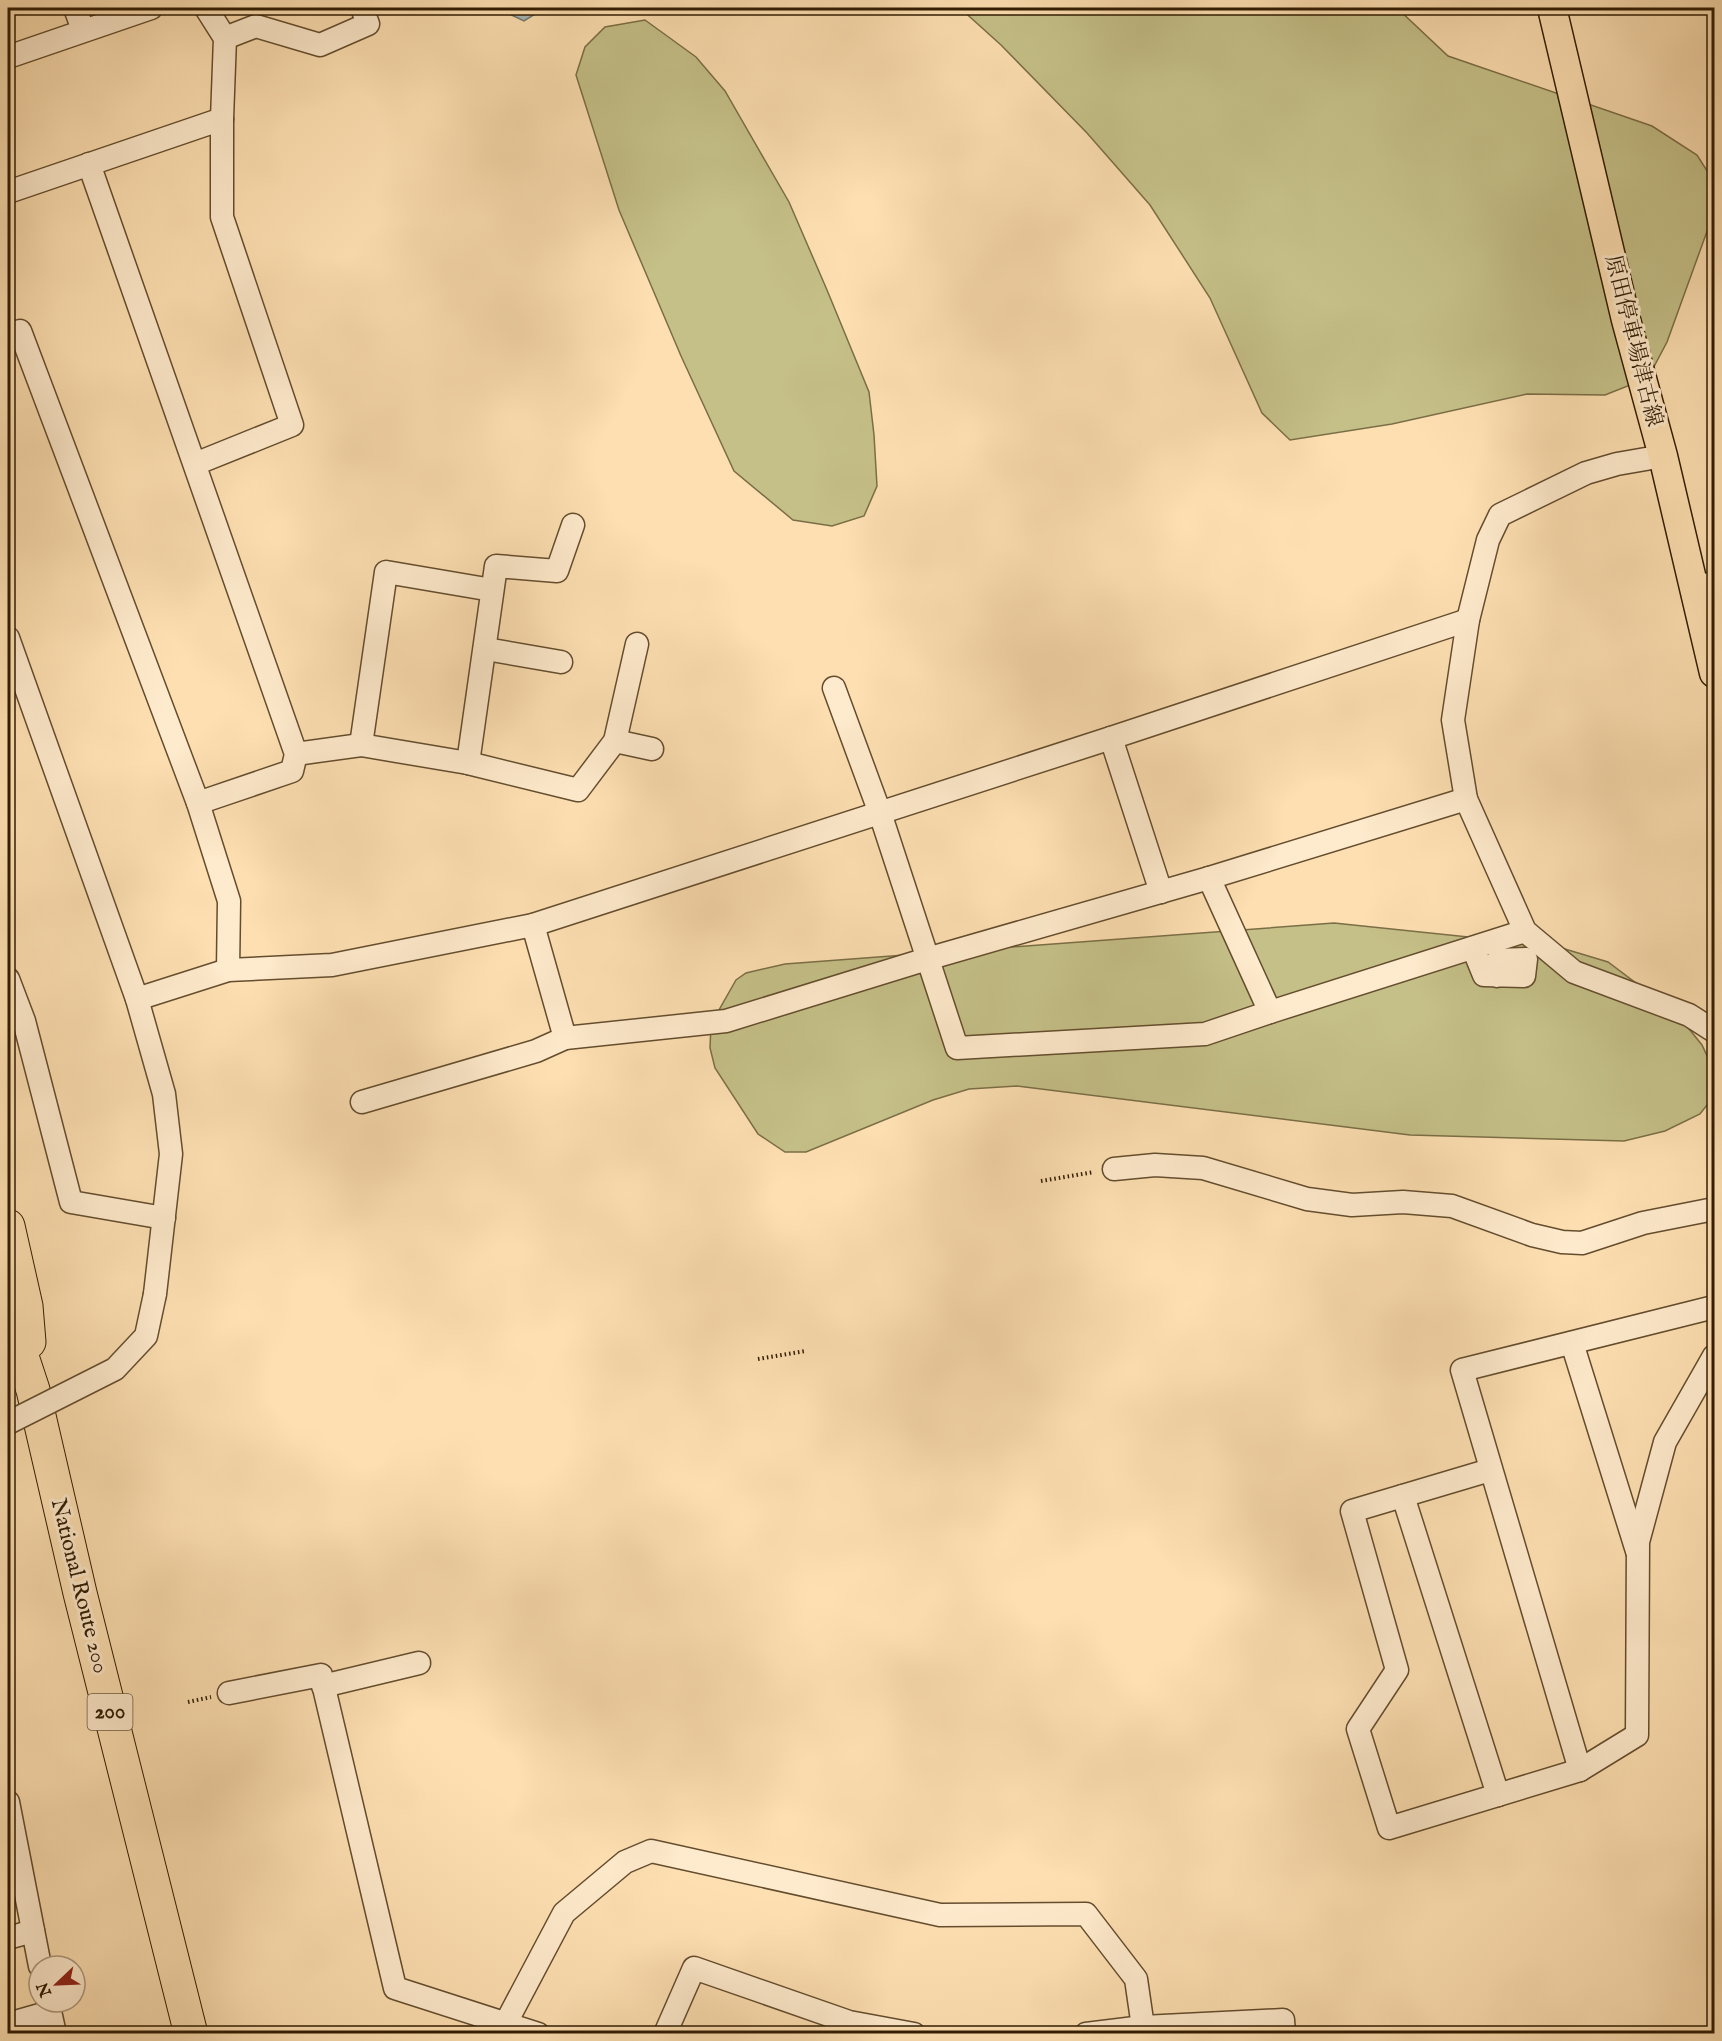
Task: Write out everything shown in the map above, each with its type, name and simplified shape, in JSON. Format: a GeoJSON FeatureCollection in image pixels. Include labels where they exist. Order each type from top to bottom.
{"type":"FeatureCollection","features":[{"type":"Feature","properties":{"kind":"highway"},"geometry":{"type":"LineString","coordinates":[[8,1226],[26,1306],[33,1390]]}},
{"type":"Feature","properties":{"kind":"highway","name":"National Route 200"},"geometry":{"type":"LineString","coordinates":[[8,1314],[33,1390],[80,1593],[191,2034]]}},
{"type":"Feature","properties":{"kind":"main road","name":"原田停車場津古線"},"geometry":{"type":"LineString","coordinates":[[1552,8],[1626,320],[1663,456],[1704,585],[1714,673]]}},
{"type":"Feature","properties":{"kind":"street"},"geometry":{"type":"LineString","coordinates":[[75,8],[83,30]]}},
{"type":"Feature","properties":{"kind":"street"},"geometry":{"type":"LineString","coordinates":[[8,57],[151,8]]}},
{"type":"Feature","properties":{"kind":"street"},"geometry":{"type":"LineString","coordinates":[[195,464],[292,425],[222,217],[225,38],[206,8]]}},
{"type":"Feature","properties":{"kind":"street"},"geometry":{"type":"LineString","coordinates":[[225,38],[256,26],[320,45],[368,24],[362,8]]}},
{"type":"Feature","properties":{"kind":"street"},"geometry":{"type":"LineString","coordinates":[[8,192],[222,119]]}},
{"type":"Feature","properties":{"kind":"street"},"geometry":{"type":"LineString","coordinates":[[89,165],[297,754],[292,771],[198,803]]}},
{"type":"Feature","properties":{"kind":"street"},"geometry":{"type":"LineString","coordinates":[[8,335],[20,331],[198,803],[229,901],[228,970]]}},
{"type":"Feature","properties":{"kind":"street"},"geometry":{"type":"LineString","coordinates":[[1663,456],[1617,464],[1586,473],[1500,515],[1488,540],[1468,620],[1453,720],[1466,799],[1525,931],[1574,972],[1689,1015],[1714,1031]]}},
{"type":"Feature","properties":{"kind":"street"},"geometry":{"type":"LineString","coordinates":[[468,763],[496,566],[557,571],[573,525]]}},
{"type":"Feature","properties":{"kind":"street"},"geometry":{"type":"LineString","coordinates":[[361,745],[386,572],[492,590]]}},
{"type":"Feature","properties":{"kind":"street"},"geometry":{"type":"LineString","coordinates":[[137,999],[228,970],[332,966],[533,925],[1468,620]]}},
{"type":"Feature","properties":{"kind":"street"},"geometry":{"type":"LineString","coordinates":[[8,638],[17,696],[137,999],[164,1094],[171,1154],[155,1294],[146,1336],[115,1369],[8,1423]]}},
{"type":"Feature","properties":{"kind":"street"},"geometry":{"type":"LineString","coordinates":[[297,754],[361,745],[468,763],[578,790],[615,741],[637,644]]}},
{"type":"Feature","properties":{"kind":"street"},"geometry":{"type":"LineString","coordinates":[[486,648],[561,662]]}},
{"type":"Feature","properties":{"kind":"street"},"geometry":{"type":"LineString","coordinates":[[834,688],[880,813],[957,1048],[1205,1034],[1525,931]]}},
{"type":"Feature","properties":{"kind":"street"},"geometry":{"type":"LineString","coordinates":[[1111,738],[1161,892]]}},
{"type":"Feature","properties":{"kind":"street"},"geometry":{"type":"LineString","coordinates":[[615,741],[651,749]]}},
{"type":"Feature","properties":{"kind":"street"},"geometry":{"type":"LineString","coordinates":[[362,1101],[536,1051],[565,1038],[726,1021],[927,959],[1209,879],[1466,799]]}},
{"type":"Feature","properties":{"kind":"street"},"geometry":{"type":"LineString","coordinates":[[1209,879],[1270,1012]]}},
{"type":"Feature","properties":{"kind":"street"},"geometry":{"type":"LineString","coordinates":[[533,925],[565,1038]]}},
{"type":"Feature","properties":{"kind":"street"},"geometry":{"type":"LineString","coordinates":[[1473,948],[1484,975],[1497,976]]}},
{"type":"Feature","properties":{"kind":"street"},"geometry":{"type":"LineString","coordinates":[[8,979],[24,1021],[71,1202],[164,1218]]}},
{"type":"Feature","properties":{"kind":"street"},"geometry":{"type":"LineString","coordinates":[[1114,1169],[1155,1165],[1203,1168],[1307,1199],[1352,1205],[1403,1202],[1452,1206],[1562,1242],[1582,1243],[1643,1223],[1714,1209]]}},
{"type":"Feature","properties":{"kind":"street"},"geometry":{"type":"LineString","coordinates":[[1580,1770],[1462,1370],[1714,1307]]}},
{"type":"Feature","properties":{"kind":"street"},"geometry":{"type":"LineString","coordinates":[[1572,1343],[1638,1555]]}},
{"type":"Feature","properties":{"kind":"street"},"geometry":{"type":"LineString","coordinates":[[1490,1470],[1352,1511],[1397,1670],[1358,1729],[1389,1828],[1580,1770],[1637,1735],[1638,1542],[1665,1442],[1714,1356]]}},
{"type":"Feature","properties":{"kind":"street"},"geometry":{"type":"LineString","coordinates":[[1403,1496],[1498,1795]]}},
{"type":"Feature","properties":{"kind":"street"},"geometry":{"type":"LineString","coordinates":[[323,1686],[419,1663]]}},
{"type":"Feature","properties":{"kind":"street"},"geometry":{"type":"LineString","coordinates":[[229,1693],[321,1675],[395,1988],[503,2028],[538,2034]]}},
{"type":"Feature","properties":{"kind":"street"},"geometry":{"type":"LineString","coordinates":[[8,1802],[38,1954]]}},
{"type":"Feature","properties":{"kind":"street"},"geometry":{"type":"LineString","coordinates":[[503,2028],[564,1912],[625,1862],[651,1851],[940,1915],[1086,1914],[1136,1979],[1143,2027]]}},
{"type":"Feature","properties":{"kind":"street"},"geometry":{"type":"LineString","coordinates":[[8,1938],[33,1930]]}},
{"type":"Feature","properties":{"kind":"street"},"geometry":{"type":"LineString","coordinates":[[665,2034],[694,1968],[849,2022],[914,2034]]}},
{"type":"Feature","properties":{"kind":"street"},"geometry":{"type":"LineString","coordinates":[[8,2024],[51,2016]]}},
{"type":"Feature","properties":{"kind":"street"},"geometry":{"type":"LineString","coordinates":[[1086,2034],[1143,2027],[1283,2020],[1284,2034]]}},
{"type":"Feature","properties":{"kind":"path"},"geometry":{"type":"LineString","coordinates":[[1041,1181],[1114,1169]]}},
{"type":"Feature","properties":{"kind":"path"},"geometry":{"type":"LineString","coordinates":[[758,1359],[805,1351]]}},
{"type":"Feature","properties":{"kind":"shaded area"},"geometry":{"type":"Polygon","coordinates":[[[497,8],[545,8],[524,21],[497,8]]]}},
{"type":"Feature","properties":{"kind":"shaded area"},"geometry":{"type":"Polygon","coordinates":[[[960,8],[1397,8],[1448,56],[1652,126],[1697,155],[1711,177],[1714,212],[1667,342],[1648,378],[1605,395],[1527,394],[1392,424],[1290,440],[1262,413],[1210,298],[1150,205],[1087,133],[1001,45],[960,8]]]}},
{"type":"Feature","properties":{"kind":"shaded area"},"geometry":{"type":"Polygon","coordinates":[[[645,20],[696,57],[725,91],[789,202],[869,392],[877,486],[864,516],[832,526],[793,520],[734,471],[681,356],[619,210],[576,75],[585,47],[605,27],[645,20]]]}},
{"type":"Feature","properties":{"kind":"shaded area"},"geometry":{"type":"Polygon","coordinates":[[[1334,923],[1555,946],[1608,962],[1677,1014],[1702,1045],[1714,1071],[1711,1100],[1700,1114],[1665,1131],[1624,1141],[1410,1135],[1017,1086],[969,1089],[933,1100],[806,1152],[785,1152],[758,1134],[715,1068],[710,1048],[711,1024],[736,980],[746,973],[785,964],[1334,923]]]}}]}
